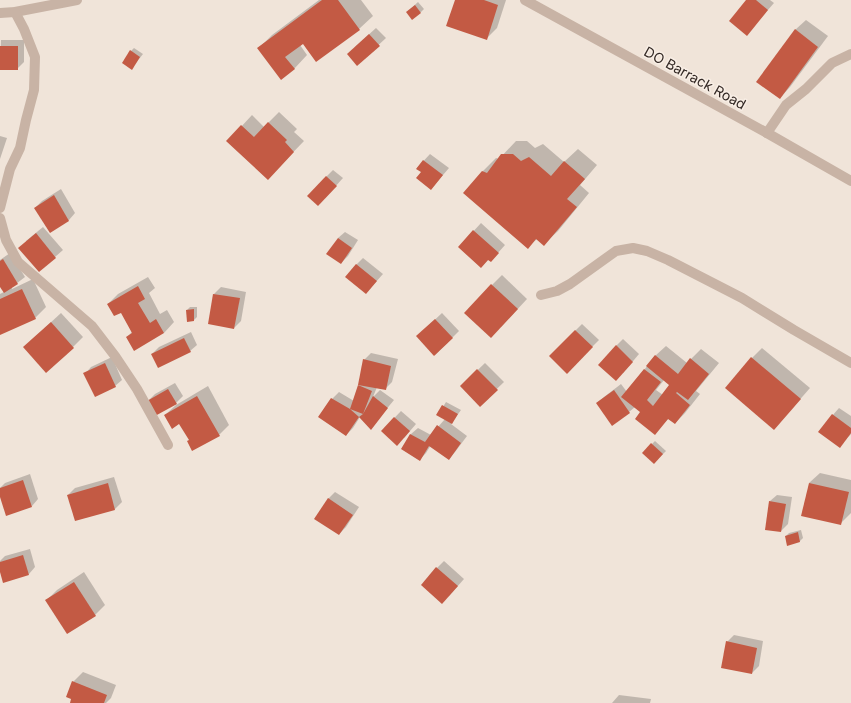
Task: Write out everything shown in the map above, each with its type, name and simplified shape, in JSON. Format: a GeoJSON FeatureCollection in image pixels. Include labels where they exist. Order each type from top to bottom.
{"type":"FeatureCollection","features":[{"type":"Feature","properties":{"kind":"street"},"geometry":{"type":"LineString","coordinates":[[0,13],[15,12],[77,0]]}},
{"type":"Feature","properties":{"kind":"street","name":"DO Barrack Road"},"geometry":{"type":"LineString","coordinates":[[525,0],[851,181]]}},
{"type":"Feature","properties":{"kind":"street"},"geometry":{"type":"LineString","coordinates":[[0,208],[10,169],[20,148],[34,90],[35,57],[24,29],[15,12]]}},
{"type":"Feature","properties":{"kind":"street"},"geometry":{"type":"LineString","coordinates":[[767,133],[786,105],[806,89],[832,63],[851,54]]}},
{"type":"Feature","properties":{"kind":"street"},"geometry":{"type":"LineString","coordinates":[[0,218],[6,240],[18,262],[92,326],[115,356],[137,389],[168,445]]}},
{"type":"Feature","properties":{"kind":"street"},"geometry":{"type":"LineString","coordinates":[[541,295],[570,284],[616,251],[632,248],[668,260],[742,298],[851,363]]}},
{"type":"Feature","properties":{"kind":"building"},"geometry":{"type":"Polygon","coordinates":[[[322,0],[338,0],[360,30],[316,62],[303,44],[285,57],[295,69],[281,80],[257,48],[322,0]]]}},
{"type":"Feature","properties":{"kind":"building"},"geometry":{"type":"Polygon","coordinates":[[[455,0],[484,0],[498,5],[487,40],[446,26],[455,0]]]}},
{"type":"Feature","properties":{"kind":"building"},"geometry":{"type":"Polygon","coordinates":[[[746,0],[756,0],[768,10],[747,36],[729,21],[746,0]]]}},
{"type":"Feature","properties":{"kind":"building"},"geometry":{"type":"Polygon","coordinates":[[[415,5],[421,13],[412,20],[406,12],[415,5]]]}},
{"type":"Feature","properties":{"kind":"building"},"geometry":{"type":"Polygon","coordinates":[[[795,29],[818,47],[780,99],[756,82],[795,29]]]}},
{"type":"Feature","properties":{"kind":"building"},"geometry":{"type":"Polygon","coordinates":[[[369,34],[380,46],[357,66],[347,54],[369,34]]]}},
{"type":"Feature","properties":{"kind":"building"},"geometry":{"type":"Polygon","coordinates":[[[0,46],[18,46],[18,70],[0,70],[0,46]]]}},
{"type":"Feature","properties":{"kind":"building"},"geometry":{"type":"Polygon","coordinates":[[[130,50],[140,57],[132,70],[122,63],[130,50]]]}},
{"type":"Feature","properties":{"kind":"building"},"geometry":{"type":"Polygon","coordinates":[[[268,122],[287,140],[285,142],[294,152],[268,180],[226,141],[241,125],[254,137],[268,122]]]}},
{"type":"Feature","properties":{"kind":"building"},"geometry":{"type":"Polygon","coordinates":[[[501,154],[513,154],[521,161],[529,157],[551,176],[564,161],[585,179],[567,199],[577,207],[544,246],[536,239],[528,249],[463,193],[482,171],[487,173],[501,154]]]}},
{"type":"Feature","properties":{"kind":"building"},"geometry":{"type":"Polygon","coordinates":[[[423,160],[443,175],[431,190],[416,178],[421,172],[416,169],[423,160]]]}},
{"type":"Feature","properties":{"kind":"building"},"geometry":{"type":"Polygon","coordinates":[[[326,176],[337,186],[318,206],[307,196],[326,176]]]}},
{"type":"Feature","properties":{"kind":"building"},"geometry":{"type":"Polygon","coordinates":[[[54,195],[69,221],[50,233],[34,208],[54,195]]]}},
{"type":"Feature","properties":{"kind":"building"},"geometry":{"type":"Polygon","coordinates":[[[473,230],[499,253],[491,262],[488,260],[481,268],[458,247],[473,230]]]}},
{"type":"Feature","properties":{"kind":"building"},"geometry":{"type":"Polygon","coordinates":[[[36,233],[56,258],[39,272],[18,248],[36,233]]]}},
{"type":"Feature","properties":{"kind":"building"},"geometry":{"type":"Polygon","coordinates":[[[338,238],[352,248],[341,264],[326,254],[338,238]]]}},
{"type":"Feature","properties":{"kind":"building"},"geometry":{"type":"Polygon","coordinates":[[[3,259],[18,284],[4,293],[0,287],[0,261],[3,259]]]}},
{"type":"Feature","properties":{"kind":"building"},"geometry":{"type":"Polygon","coordinates":[[[356,264],[377,281],[366,294],[345,277],[356,264]]]}},
{"type":"Feature","properties":{"kind":"building"},"geometry":{"type":"Polygon","coordinates":[[[491,284],[518,309],[491,338],[464,313],[491,284]]]}},
{"type":"Feature","properties":{"kind":"building"},"geometry":{"type":"Polygon","coordinates":[[[138,286],[145,299],[138,303],[150,323],[156,319],[164,333],[134,351],[126,337],[132,333],[121,313],[114,316],[107,304],[138,286]]]}},
{"type":"Feature","properties":{"kind":"building"},"geometry":{"type":"Polygon","coordinates":[[[22,289],[36,319],[0,335],[0,299],[22,289]]]}},
{"type":"Feature","properties":{"kind":"building"},"geometry":{"type":"Polygon","coordinates":[[[213,294],[240,298],[234,329],[208,324],[213,294]]]}},
{"type":"Feature","properties":{"kind":"building"},"geometry":{"type":"Polygon","coordinates":[[[194,309],[194,321],[187,322],[186,310],[194,309]]]}},
{"type":"Feature","properties":{"kind":"building"},"geometry":{"type":"Polygon","coordinates":[[[435,319],[453,338],[434,356],[416,336],[435,319]]]}},
{"type":"Feature","properties":{"kind":"building"},"geometry":{"type":"Polygon","coordinates":[[[51,322],[74,348],[46,373],[23,347],[51,322]]]}},
{"type":"Feature","properties":{"kind":"building"},"geometry":{"type":"Polygon","coordinates":[[[575,330],[593,347],[567,374],[549,356],[575,330]]]}},
{"type":"Feature","properties":{"kind":"building"},"geometry":{"type":"Polygon","coordinates":[[[184,338],[191,352],[158,368],[151,354],[184,338]]]}},
{"type":"Feature","properties":{"kind":"building"},"geometry":{"type":"Polygon","coordinates":[[[616,345],[633,362],[616,381],[598,365],[616,345]]]}},
{"type":"Feature","properties":{"kind":"building"},"geometry":{"type":"Polygon","coordinates":[[[655,355],[678,374],[690,358],[709,374],[688,400],[677,392],[676,393],[690,405],[675,424],[668,419],[655,435],[635,419],[640,412],[621,397],[644,369],[661,382],[647,400],[653,406],[669,385],[646,366],[655,355]]]}},
{"type":"Feature","properties":{"kind":"building"},"geometry":{"type":"Polygon","coordinates":[[[751,357],[801,399],[774,430],[725,388],[751,357]]]}},
{"type":"Feature","properties":{"kind":"building"},"geometry":{"type":"Polygon","coordinates":[[[363,359],[391,366],[386,390],[358,385],[363,359]]]}},
{"type":"Feature","properties":{"kind":"building"},"geometry":{"type":"Polygon","coordinates":[[[105,363],[116,387],[95,397],[83,373],[105,363]]]}},
{"type":"Feature","properties":{"kind":"building"},"geometry":{"type":"Polygon","coordinates":[[[477,369],[498,390],[480,407],[460,386],[477,369]]]}},
{"type":"Feature","properties":{"kind":"building"},"geometry":{"type":"Polygon","coordinates":[[[358,385],[372,391],[363,414],[350,409],[358,385]]]}},
{"type":"Feature","properties":{"kind":"building"},"geometry":{"type":"Polygon","coordinates":[[[168,389],[177,404],[155,416],[147,401],[168,389]]]}},
{"type":"Feature","properties":{"kind":"building"},"geometry":{"type":"Polygon","coordinates":[[[614,390],[630,413],[612,426],[596,403],[614,390]]]}},
{"type":"Feature","properties":{"kind":"building"},"geometry":{"type":"Polygon","coordinates":[[[197,396],[220,436],[192,451],[187,441],[189,440],[179,424],[172,429],[164,415],[197,396]]]}},
{"type":"Feature","properties":{"kind":"building"},"geometry":{"type":"Polygon","coordinates":[[[373,396],[388,408],[371,430],[359,417],[363,414],[373,396]]]}},
{"type":"Feature","properties":{"kind":"building"},"geometry":{"type":"Polygon","coordinates":[[[331,398],[350,409],[359,417],[346,436],[318,417],[331,398]]]}},
{"type":"Feature","properties":{"kind":"building"},"geometry":{"type":"Polygon","coordinates":[[[442,405],[458,414],[452,424],[436,415],[442,405]]]}},
{"type":"Feature","properties":{"kind":"building"},"geometry":{"type":"Polygon","coordinates":[[[832,414],[851,428],[851,433],[840,448],[818,432],[832,414]]]}},
{"type":"Feature","properties":{"kind":"building"},"geometry":{"type":"Polygon","coordinates":[[[394,417],[410,431],[397,446],[381,431],[394,417]]]}},
{"type":"Feature","properties":{"kind":"building"},"geometry":{"type":"Polygon","coordinates":[[[437,425],[461,443],[449,460],[429,446],[420,461],[401,449],[410,434],[425,442],[437,425]]]}},
{"type":"Feature","properties":{"kind":"building"},"geometry":{"type":"Polygon","coordinates":[[[651,443],[663,454],[654,464],[642,453],[651,443]]]}},
{"type":"Feature","properties":{"kind":"building"},"geometry":{"type":"Polygon","coordinates":[[[23,480],[32,507],[6,516],[0,497],[0,488],[23,480]]]}},
{"type":"Feature","properties":{"kind":"building"},"geometry":{"type":"Polygon","coordinates":[[[108,483],[115,510],[75,521],[67,495],[108,483]]]}},
{"type":"Feature","properties":{"kind":"building"},"geometry":{"type":"Polygon","coordinates":[[[809,483],[849,492],[841,525],[801,516],[809,483]]]}},
{"type":"Feature","properties":{"kind":"building"},"geometry":{"type":"Polygon","coordinates":[[[328,498],[353,515],[339,535],[314,519],[328,498]]]}},
{"type":"Feature","properties":{"kind":"building"},"geometry":{"type":"Polygon","coordinates":[[[769,501],[786,504],[781,532],[765,530],[769,501]]]}},
{"type":"Feature","properties":{"kind":"building"},"geometry":{"type":"Polygon","coordinates":[[[798,532],[800,542],[787,546],[785,536],[798,532]]]}},
{"type":"Feature","properties":{"kind":"building"},"geometry":{"type":"Polygon","coordinates":[[[23,555],[29,575],[3,583],[0,572],[0,562],[23,555]]]}},
{"type":"Feature","properties":{"kind":"building"},"geometry":{"type":"Polygon","coordinates":[[[436,567],[458,586],[442,604],[421,585],[436,567]]]}},
{"type":"Feature","properties":{"kind":"building"},"geometry":{"type":"Polygon","coordinates":[[[74,582],[96,616],[67,634],[45,600],[74,582]]]}},
{"type":"Feature","properties":{"kind":"building"},"geometry":{"type":"Polygon","coordinates":[[[726,641],[757,648],[752,674],[721,668],[726,641]]]}},
{"type":"Feature","properties":{"kind":"building"},"geometry":{"type":"Polygon","coordinates":[[[72,681],[107,695],[104,703],[70,703],[71,699],[66,697],[72,681]]]}}]}
